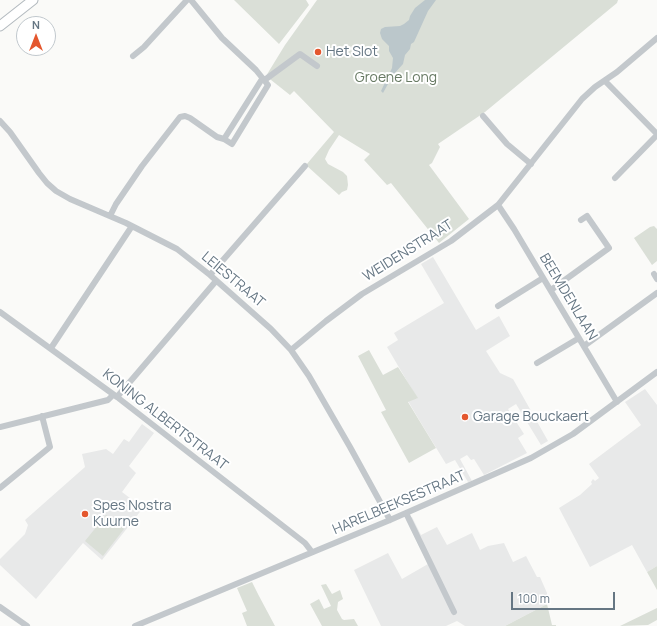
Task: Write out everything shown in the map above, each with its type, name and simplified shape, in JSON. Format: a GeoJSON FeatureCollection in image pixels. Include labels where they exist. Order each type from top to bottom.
{"type":"FeatureCollection","features":[{"type":"Feature","properties":{"kind":"street"},"geometry":{"type":"LineString","coordinates":[[0,26],[33,0]]}},
{"type":"Feature","properties":{"kind":"street"},"geometry":{"type":"LineString","coordinates":[[133,56],[187,0]]}},
{"type":"Feature","properties":{"kind":"street"},"geometry":{"type":"LineString","coordinates":[[110,216],[116,204],[142,166],[180,117],[185,116],[217,137],[232,144],[268,85],[256,70],[222,38],[190,0]]}},
{"type":"Feature","properties":{"kind":"street","name":"WEIDENSTRAAT"},"geometry":{"type":"LineString","coordinates":[[291,350],[362,294],[451,241],[498,205],[582,99],[657,38]]}},
{"type":"Feature","properties":{"kind":"street"},"geometry":{"type":"LineString","coordinates":[[224,139],[262,79],[266,79],[300,54],[317,66]]}},
{"type":"Feature","properties":{"kind":"street"},"geometry":{"type":"LineString","coordinates":[[604,82],[657,135],[615,178]]}},
{"type":"Feature","properties":{"kind":"street"},"geometry":{"type":"LineString","coordinates":[[483,116],[507,144],[531,164]]}},
{"type":"Feature","properties":{"kind":"street","name":"LEIESTRAAT"},"geometry":{"type":"LineString","coordinates":[[0,121],[10,132],[47,183],[56,191],[70,199],[132,226],[177,249],[210,275],[271,329],[291,350],[309,376],[390,520]]}},
{"type":"Feature","properties":{"kind":"street"},"geometry":{"type":"LineString","coordinates":[[210,275],[304,166]]}},
{"type":"Feature","properties":{"kind":"street","name":"BEEMDENLAAN"},"geometry":{"type":"LineString","coordinates":[[498,205],[551,290],[617,402]]}},
{"type":"Feature","properties":{"kind":"street"},"geometry":{"type":"LineString","coordinates":[[581,220],[593,212]]}},
{"type":"Feature","properties":{"kind":"street"},"geometry":{"type":"LineString","coordinates":[[551,290],[609,248],[588,216]]}},
{"type":"Feature","properties":{"kind":"street"},"geometry":{"type":"LineString","coordinates":[[51,348],[132,226]]}},
{"type":"Feature","properties":{"kind":"street"},"geometry":{"type":"LineString","coordinates":[[498,306],[543,278]]}},
{"type":"Feature","properties":{"kind":"street"},"geometry":{"type":"LineString","coordinates":[[0,427],[108,400],[115,396],[216,281]]}},
{"type":"Feature","properties":{"kind":"street"},"geometry":{"type":"LineString","coordinates":[[584,346],[657,293]]}},
{"type":"Feature","properties":{"kind":"street","name":"KONING ALBERTSTRAAT"},"geometry":{"type":"LineString","coordinates":[[0,312],[115,396],[305,543],[312,552]]}},
{"type":"Feature","properties":{"kind":"street"},"geometry":{"type":"LineString","coordinates":[[537,363],[579,338]]}},
{"type":"Feature","properties":{"kind":"street","name":"HARELBEEKSESTRAAT"},"geometry":{"type":"LineString","coordinates":[[135,626],[390,520],[497,474],[541,453],[573,434],[657,372]]}},
{"type":"Feature","properties":{"kind":"street"},"geometry":{"type":"LineString","coordinates":[[0,488],[50,446],[42,416]]}},
{"type":"Feature","properties":{"kind":"street"},"geometry":{"type":"LineString","coordinates":[[406,513],[454,612]]}},
{"type":"Feature","properties":{"kind":"street"},"geometry":{"type":"LineString","coordinates":[[0,607],[27,626]]}},
{"type":"Feature","properties":{"kind":"shaded area"},"geometry":{"type":"Polygon","coordinates":[[[425,0],[436,0],[428,11],[414,42],[411,44],[410,49],[405,55],[403,64],[393,75],[383,93],[381,91],[392,68],[393,58],[389,51],[389,46],[382,39],[380,33],[381,29],[404,24],[409,20],[415,8],[425,0]]]}},
{"type":"Feature","properties":{"kind":"shaded area"},"geometry":{"type":"Polygon","coordinates":[[[433,257],[476,330],[499,316],[510,336],[486,351],[500,373],[513,379],[548,441],[541,445],[516,404],[508,409],[524,434],[518,438],[527,453],[484,475],[474,459],[471,460],[467,455],[460,459],[472,481],[468,482],[455,460],[446,464],[418,418],[408,401],[417,398],[387,347],[398,340],[394,333],[444,303],[421,264],[433,257]]]}},
{"type":"Feature","properties":{"kind":"shaded area"},"geometry":{"type":"Polygon","coordinates":[[[645,389],[657,405],[657,566],[647,572],[632,545],[590,567],[559,508],[580,495],[592,484],[591,482],[593,479],[595,481],[599,478],[589,464],[641,425],[625,402],[645,389]]]}},
{"type":"Feature","properties":{"kind":"shaded area","name":"Spes Nostra Kuurne"},"geometry":{"type":"Polygon","coordinates":[[[142,424],[154,433],[129,466],[136,473],[122,492],[143,508],[102,560],[83,543],[36,599],[0,565],[0,559],[25,534],[28,525],[25,520],[85,467],[82,454],[106,449],[113,454],[124,439],[129,442],[142,424]]]}},
{"type":"Feature","properties":{"kind":"shaded area"},"geometry":{"type":"Polygon","coordinates":[[[412,517],[421,535],[437,527],[447,545],[472,533],[480,550],[488,546],[504,543],[513,562],[526,556],[537,577],[540,577],[547,593],[547,604],[505,626],[465,626],[457,621],[446,626],[381,626],[354,570],[388,553],[402,579],[428,564],[406,520],[412,517]]]}},
{"type":"Feature","properties":{"kind":"green space"},"geometry":{"type":"Polygon","coordinates":[[[234,0],[306,0],[309,5],[279,44],[234,0]]]}},
{"type":"Feature","properties":{"kind":"green space","name":"Groene Long"},"geometry":{"type":"Polygon","coordinates":[[[317,0],[618,0],[617,3],[485,112],[438,144],[440,147],[432,163],[429,165],[469,219],[439,243],[391,183],[387,185],[364,160],[370,154],[339,135],[325,159],[328,164],[343,172],[347,176],[347,190],[339,195],[306,165],[334,132],[294,91],[290,95],[266,76],[285,45],[317,0]]]}},
{"type":"Feature","properties":{"kind":"green space"},"geometry":{"type":"Polygon","coordinates":[[[654,226],[657,229],[657,261],[652,265],[634,238],[650,227],[654,226]]]}},
{"type":"Feature","properties":{"kind":"green space"},"geometry":{"type":"Polygon","coordinates":[[[369,350],[383,375],[398,367],[418,398],[408,402],[436,448],[409,463],[381,412],[386,410],[358,356],[369,350]]]}},
{"type":"Feature","properties":{"kind":"green space"},"geometry":{"type":"Polygon","coordinates":[[[106,515],[124,529],[103,556],[85,541],[106,515]]]}},
{"type":"Feature","properties":{"kind":"green space"},"geometry":{"type":"Polygon","coordinates":[[[657,566],[657,590],[647,572],[657,566]]]}},
{"type":"Feature","properties":{"kind":"green space"},"geometry":{"type":"Polygon","coordinates":[[[252,582],[275,626],[247,626],[242,613],[247,611],[237,588],[252,582]]]}},
{"type":"Feature","properties":{"kind":"green space"},"geometry":{"type":"Polygon","coordinates":[[[326,584],[332,594],[340,590],[343,599],[338,602],[337,610],[342,619],[354,619],[358,626],[322,626],[310,604],[319,599],[324,609],[331,606],[321,585],[326,584]]]}},
{"type":"Feature","properties":{"kind":"green space"},"geometry":{"type":"Polygon","coordinates":[[[547,604],[552,625],[556,626],[505,626],[547,604]]]}},
{"type":"Feature","properties":{"kind":"green space"},"geometry":{"type":"Polygon","coordinates":[[[657,608],[657,620],[648,625],[620,626],[657,608]]]}},
{"type":"Feature","properties":{"kind":"place","name":"Het Slot"},"geometry":{"type":"Point","coordinates":[318,52]}},
{"type":"Feature","properties":{"kind":"place","name":"Garage Bouckaert"},"geometry":{"type":"Point","coordinates":[465,417]}},
{"type":"Feature","properties":{"kind":"place","name":"Spes Nostra Kuurne"},"geometry":{"type":"Point","coordinates":[85,514]}}]}
